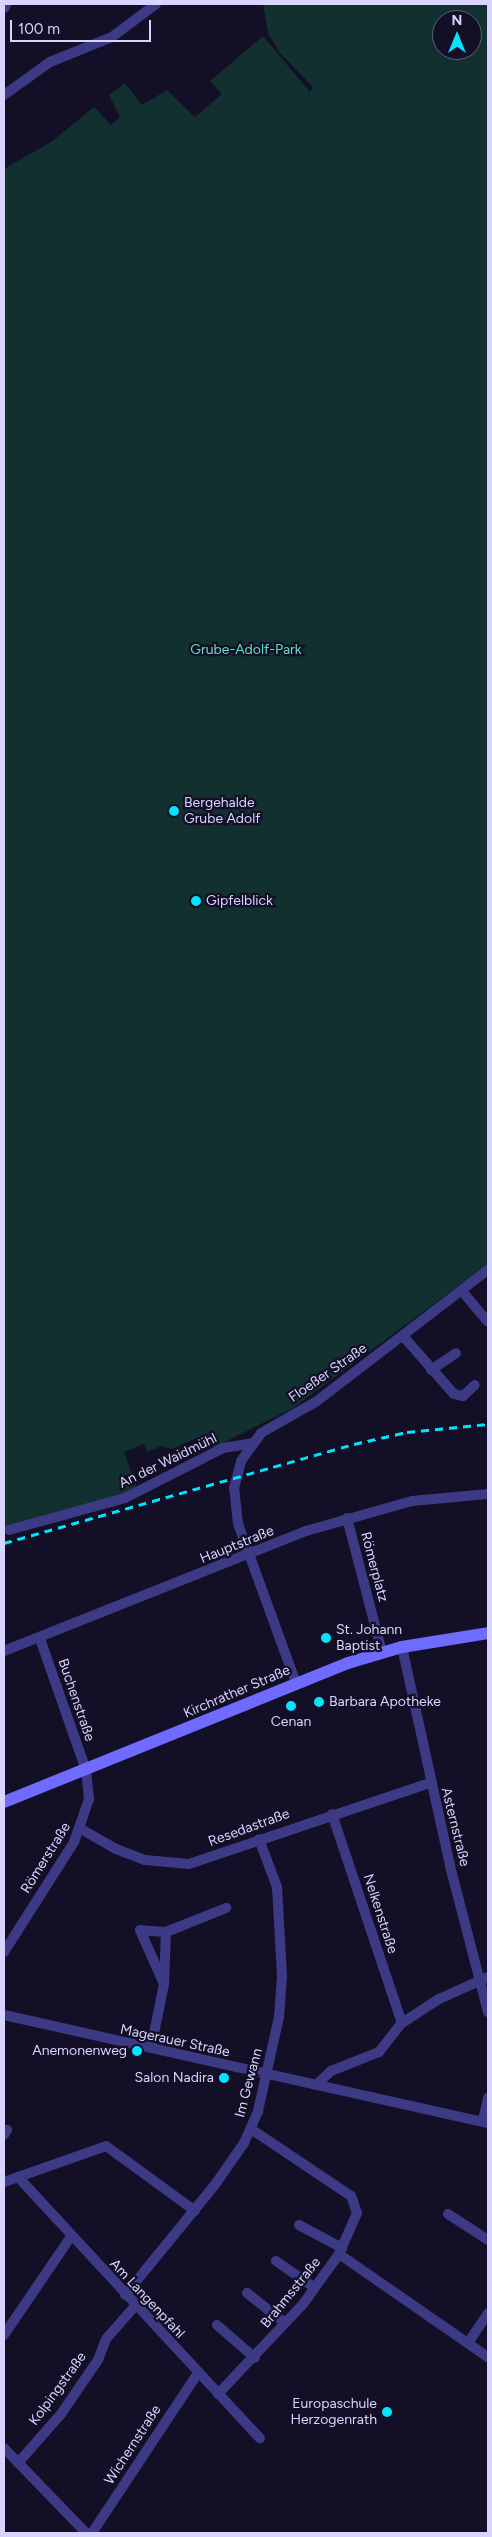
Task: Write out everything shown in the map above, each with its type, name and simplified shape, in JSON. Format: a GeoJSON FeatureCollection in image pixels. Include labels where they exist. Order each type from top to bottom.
{"type":"FeatureCollection","features":[{"type":"Feature","properties":{"kind":"main road","name":"Kirchrather Straße"},"geometry":{"type":"LineString","coordinates":[[4,1802],[296,1683],[382,1652],[402,1646],[488,1633]]}},
{"type":"Feature","properties":{"kind":"street"},"geometry":{"type":"LineString","coordinates":[[4,96],[50,62],[112,37],[156,4]]}},
{"type":"Feature","properties":{"kind":"street","name":"Floeßer Straße"},"geometry":{"type":"LineString","coordinates":[[248,1555],[238,1524],[234,1488],[241,1461],[253,1443],[271,1426],[317,1401],[488,1270]]}},
{"type":"Feature","properties":{"kind":"street"},"geometry":{"type":"LineString","coordinates":[[462,1291],[488,1322]]}},
{"type":"Feature","properties":{"kind":"street"},"geometry":{"type":"LineString","coordinates":[[403,1336],[431,1370],[458,1397],[475,1385]]}},
{"type":"Feature","properties":{"kind":"street"},"geometry":{"type":"LineString","coordinates":[[431,1370],[456,1353]]}},
{"type":"Feature","properties":{"kind":"street","name":"An der Waidmühl"},"geometry":{"type":"LineString","coordinates":[[9,1530],[125,1498],[223,1448],[253,1443]]}},
{"type":"Feature","properties":{"kind":"street","name":"Hauptstraße"},"geometry":{"type":"LineString","coordinates":[[4,1651],[40,1640],[248,1555],[347,1518],[412,1501],[488,1494]]}},
{"type":"Feature","properties":{"kind":"street","name":"Römerplatz"},"geometry":{"type":"LineString","coordinates":[[347,1518],[382,1652]]}},
{"type":"Feature","properties":{"kind":"street"},"geometry":{"type":"LineString","coordinates":[[248,1555],[296,1683]]}},
{"type":"Feature","properties":{"kind":"street","name":"Buchenstraße"},"geometry":{"type":"LineString","coordinates":[[40,1640],[86,1770]]}},
{"type":"Feature","properties":{"kind":"street","name":"Asternstraße"},"geometry":{"type":"LineString","coordinates":[[402,1646],[430,1783],[485,1979],[488,2012]]}},
{"type":"Feature","properties":{"kind":"street","name":"Römerstraße"},"geometry":{"type":"LineString","coordinates":[[4,1952],[81,1829],[90,1799],[86,1770]]}},
{"type":"Feature","properties":{"kind":"street","name":"Resedastraße"},"geometry":{"type":"LineString","coordinates":[[81,1829],[116,1850],[171,1865],[205,1859],[332,1814],[430,1783]]}},
{"type":"Feature","properties":{"kind":"street","name":"Nelkenstraße"},"geometry":{"type":"LineString","coordinates":[[332,1814],[402,2023]]}},
{"type":"Feature","properties":{"kind":"street","name":"Im Gewann"},"geometry":{"type":"LineString","coordinates":[[125,2294],[195,2211],[251,2129],[266,2074],[282,1976],[277,1887],[259,1839]]}},
{"type":"Feature","properties":{"kind":"street"},"geometry":{"type":"LineString","coordinates":[[164,1984],[140,1930],[166,1932],[226,1908]]}},
{"type":"Feature","properties":{"kind":"street"},"geometry":{"type":"LineString","coordinates":[[151,2048],[164,1984],[166,1932]]}},
{"type":"Feature","properties":{"kind":"street"},"geometry":{"type":"LineString","coordinates":[[316,2084],[330,2071],[379,2052],[402,2023],[485,1979]]}},
{"type":"Feature","properties":{"kind":"street","name":"Magerauer Straße"},"geometry":{"type":"LineString","coordinates":[[4,2014],[486,2122]]}},
{"type":"Feature","properties":{"kind":"street"},"geometry":{"type":"LineString","coordinates":[[486,2122],[488,2098]]}},
{"type":"Feature","properties":{"kind":"street","name":"Brahmsstraße"},"geometry":{"type":"LineString","coordinates":[[218,2394],[255,2358],[315,2288],[340,2251],[357,2213],[351,2196],[251,2129]]}},
{"type":"Feature","properties":{"kind":"street"},"geometry":{"type":"LineString","coordinates":[[4,2182],[97,2146],[114,2150],[195,2211]]}},
{"type":"Feature","properties":{"kind":"street","name":"Am Langenpfahl"},"geometry":{"type":"LineString","coordinates":[[18,2177],[70,2238],[260,2438]]}},
{"type":"Feature","properties":{"kind":"street"},"geometry":{"type":"LineString","coordinates":[[448,2214],[488,2240]]}},
{"type":"Feature","properties":{"kind":"street"},"geometry":{"type":"LineString","coordinates":[[299,2225],[340,2251],[488,2357]]}},
{"type":"Feature","properties":{"kind":"street"},"geometry":{"type":"LineString","coordinates":[[4,2335],[70,2238]]}},
{"type":"Feature","properties":{"kind":"street"},"geometry":{"type":"LineString","coordinates":[[276,2261],[315,2288]]}},
{"type":"Feature","properties":{"kind":"street"},"geometry":{"type":"LineString","coordinates":[[248,2293],[285,2323]]}},
{"type":"Feature","properties":{"kind":"street","name":"Kolpingstraße"},"geometry":{"type":"LineString","coordinates":[[18,2463],[61,2414],[98,2360],[106,2339],[135,2306]]}},
{"type":"Feature","properties":{"kind":"street"},"geometry":{"type":"LineString","coordinates":[[468,2343],[488,2313]]}},
{"type":"Feature","properties":{"kind":"street"},"geometry":{"type":"LineString","coordinates":[[216,2325],[255,2358]]}},
{"type":"Feature","properties":{"kind":"street","name":"Wichernstraße"},"geometry":{"type":"LineString","coordinates":[[92,2533],[198,2373]]}},
{"type":"Feature","properties":{"kind":"street"},"geometry":{"type":"LineString","coordinates":[[4,2448],[86,2533]]}},
{"type":"Feature","properties":{"kind":"green space","name":"Grube-Adolf-Park"},"geometry":{"type":"Polygon","coordinates":[[[263,4],[488,4],[488,1264],[293,1408],[213,1448],[206,1434],[172,1449],[161,1446],[147,1452],[144,1444],[124,1452],[138,1490],[4,1529],[4,169],[51,142],[94,107],[111,125],[120,117],[109,95],[125,83],[142,105],[167,90],[195,117],[222,94],[210,81],[263,36],[310,92],[313,87],[280,53],[268,33],[263,4]]]}},
{"type":"Feature","properties":{"kind":"railway"},"geometry":{"type":"LineString","coordinates":[[4,1543],[354,1444],[407,1432],[488,1424]]}},
{"type":"Feature","properties":{"kind":"place","name":"Bergehalde Grube Adolf"},"geometry":{"type":"Point","coordinates":[174,811]}},
{"type":"Feature","properties":{"kind":"place","name":"Gipfelblick"},"geometry":{"type":"Point","coordinates":[196,901]}},
{"type":"Feature","properties":{"kind":"place","name":"St. Johann Baptist"},"geometry":{"type":"Point","coordinates":[326,1638]}},
{"type":"Feature","properties":{"kind":"place","name":"Barbara Apotheke"},"geometry":{"type":"Point","coordinates":[319,1702]}},
{"type":"Feature","properties":{"kind":"place","name":"Cenan"},"geometry":{"type":"Point","coordinates":[291,1706]}},
{"type":"Feature","properties":{"kind":"place","name":"Anemonenweg"},"geometry":{"type":"Point","coordinates":[137,2051]}},
{"type":"Feature","properties":{"kind":"place","name":"Salon Nadira"},"geometry":{"type":"Point","coordinates":[224,2078]}},
{"type":"Feature","properties":{"kind":"place","name":"Europaschule Herzogenrath"},"geometry":{"type":"Point","coordinates":[387,2412]}}]}
